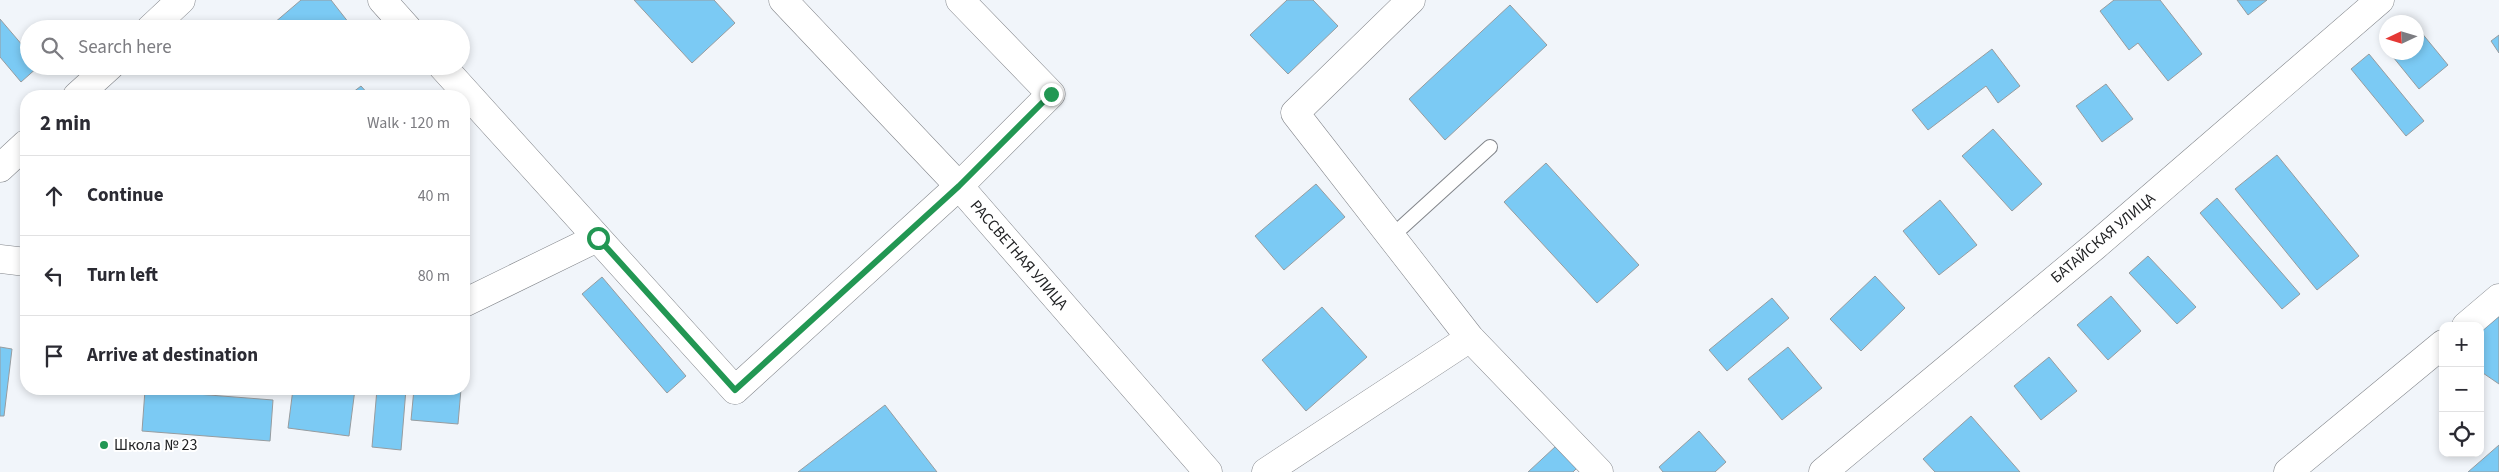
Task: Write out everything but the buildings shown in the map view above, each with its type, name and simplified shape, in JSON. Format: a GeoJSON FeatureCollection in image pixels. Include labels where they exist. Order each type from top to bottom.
{"type":"FeatureCollection","features":[{"type":"Feature","properties":{"kind":"street"},"geometry":{"type":"LineString","coordinates":[[160,20],[181,0]]}},
{"type":"Feature","properties":{"kind":"street"},"geometry":{"type":"LineString","coordinates":[[382,0],[400,20]]}},
{"type":"Feature","properties":{"kind":"street","name":"РАССВЕТНАЯ УЛИЦА"},"geometry":{"type":"LineString","coordinates":[[783,0],[959,186],[1208,472]]}},
{"type":"Feature","properties":{"kind":"street"},"geometry":{"type":"LineString","coordinates":[[470,97],[735,390],[959,186],[1051,94],[960,0]]}},
{"type":"Feature","properties":{"kind":"street"},"geometry":{"type":"LineString","coordinates":[[1411,0],[1294,113],[1470,338],[1599,472]]}},
{"type":"Feature","properties":{"kind":"street","name":"БАТАЙСКАЯ УЛИЦА"},"geometry":{"type":"LineString","coordinates":[[1824,472],[2094,246],[2380,0]]}},
{"type":"Feature","properties":{"kind":"street"},"geometry":{"type":"LineString","coordinates":[[84,90],[100,75]]}},
{"type":"Feature","properties":{"kind":"street"},"geometry":{"type":"LineString","coordinates":[[450,75],[464,90]]}},
{"type":"Feature","properties":{"kind":"street"},"geometry":{"type":"LineString","coordinates":[[0,168],[20,150]]}},
{"type":"Feature","properties":{"kind":"street"},"geometry":{"type":"LineString","coordinates":[[470,300],[598,238]]}},
{"type":"Feature","properties":{"kind":"street"},"geometry":{"type":"LineString","coordinates":[[0,259],[20,261]]}},
{"type":"Feature","properties":{"kind":"street"},"geometry":{"type":"LineString","coordinates":[[2471,322],[2499,298]]}},
{"type":"Feature","properties":{"kind":"street"},"geometry":{"type":"LineString","coordinates":[[1266,472],[1470,338]]}},
{"type":"Feature","properties":{"kind":"street"},"geometry":{"type":"LineString","coordinates":[[2288,472],[2439,347]]}},
{"type":"Feature","properties":{"kind":"lane"},"geometry":{"type":"LineString","coordinates":[[1391,237],[1490,146]]}},
{"type":"Feature","properties":{"kind":"place","name":"Школа № 23"},"geometry":{"type":"Point","coordinates":[104,445]}},
{"type":"Feature","properties":{"kind":"route"},"geometry":{"type":"LineString","coordinates":[[598,238],[735,390],[959,186],[1051,94]]}}]}
